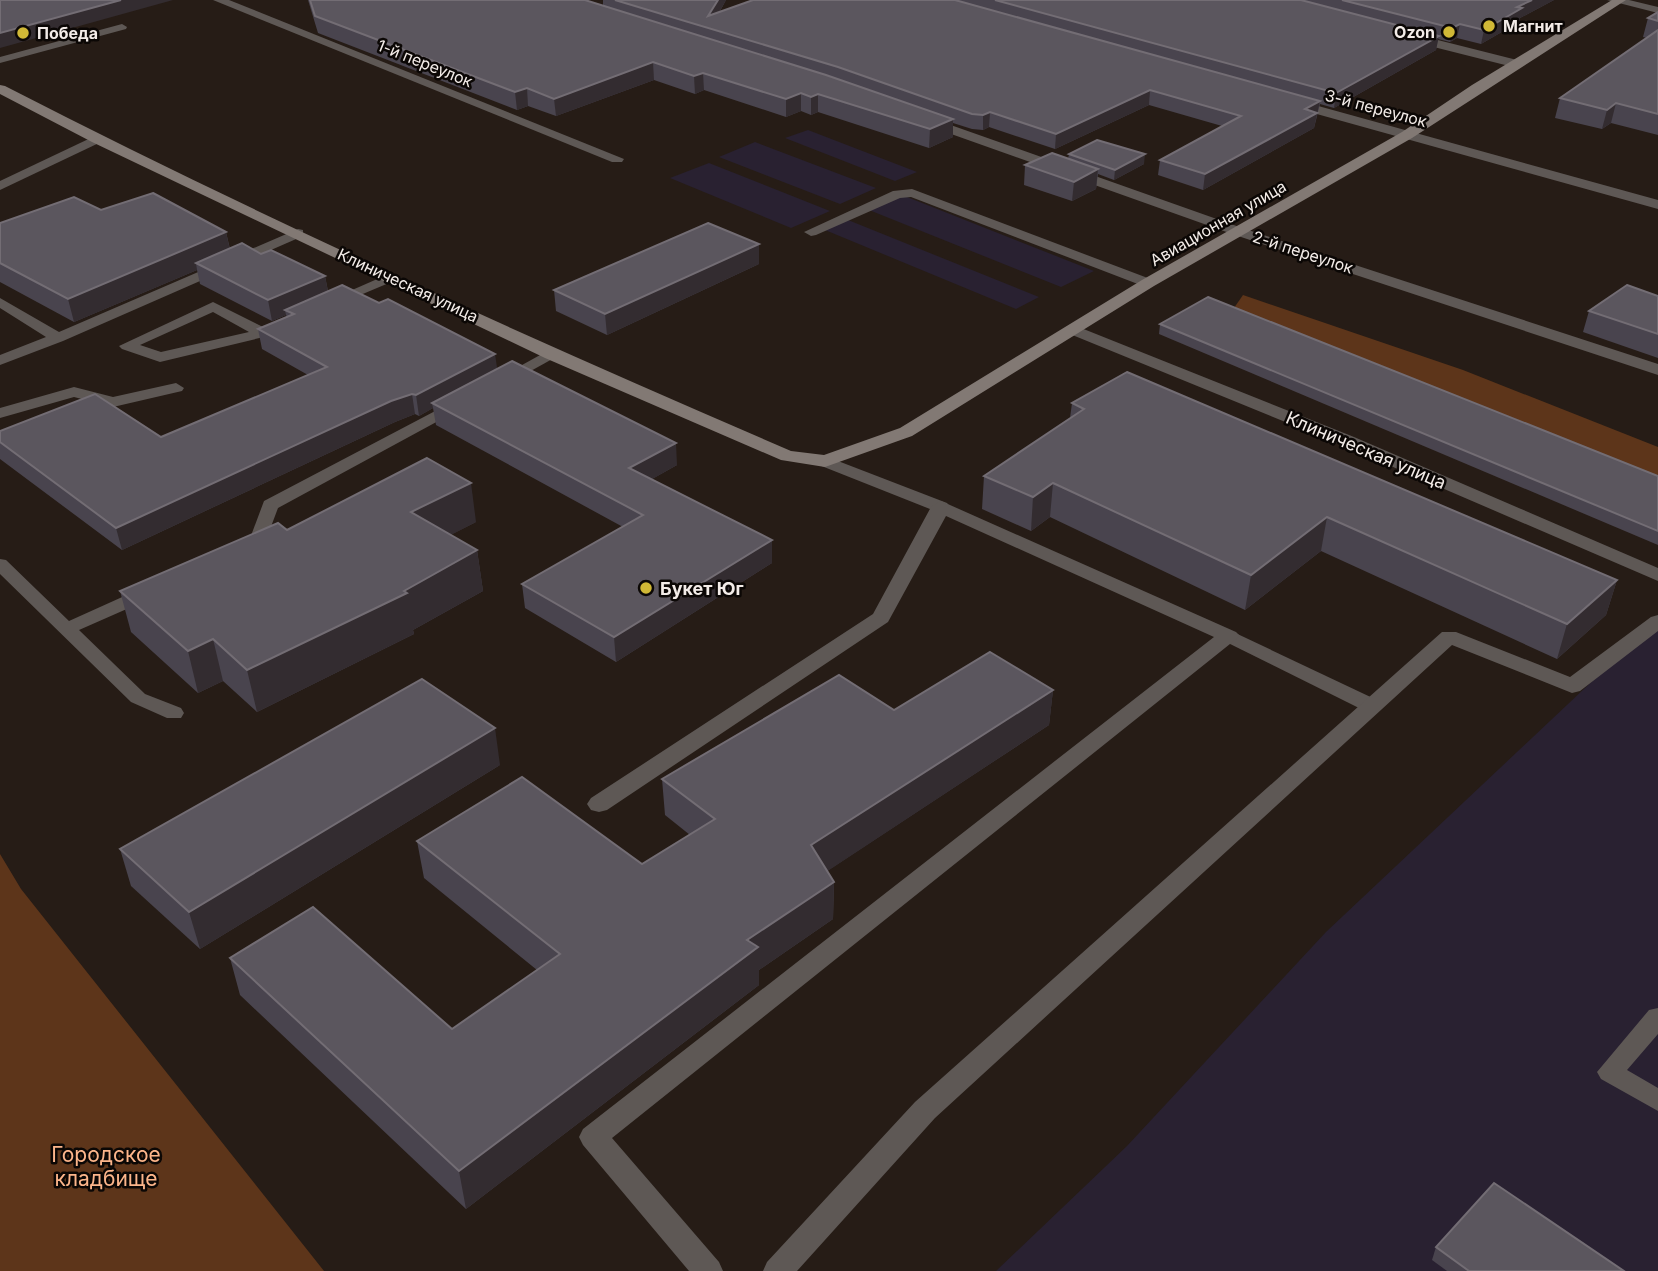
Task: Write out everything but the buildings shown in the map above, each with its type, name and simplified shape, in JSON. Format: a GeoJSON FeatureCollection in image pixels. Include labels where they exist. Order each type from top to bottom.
{"type":"FeatureCollection","features":[{"type":"Feature","properties":{"kind":"main road","name":"Авиационная улица"},"geometry":{"type":"LineString","coordinates":[[825,461],[906,432],[1148,283],[1407,135],[1617,0]]}},
{"type":"Feature","properties":{"kind":"main road","name":"Клиническая улица"},"geometry":{"type":"LineString","coordinates":[[0,89],[97,139],[551,354],[787,456],[825,461]]}},
{"type":"Feature","properties":{"kind":"street","name":"1-й переулок"},"geometry":{"type":"LineString","coordinates":[[219,0],[617,159]]}},
{"type":"Feature","properties":{"kind":"street"},"geometry":{"type":"LineString","coordinates":[[1617,0],[1658,10]]}},
{"type":"Feature","properties":{"kind":"street"},"geometry":{"type":"LineString","coordinates":[[1397,33],[1517,64]]}},
{"type":"Feature","properties":{"kind":"street","name":"3-й переулок"},"geometry":{"type":"LineString","coordinates":[[1286,101],[1658,205]]}},
{"type":"Feature","properties":{"kind":"street","name":"2-й переулок"},"geometry":{"type":"LineString","coordinates":[[911,115],[1240,232],[1658,370]]}},
{"type":"Feature","properties":{"kind":"street","name":"Клиническая улица"},"geometry":{"type":"LineString","coordinates":[[1071,329],[1348,441],[1658,575]]}},
{"type":"Feature","properties":{"kind":"street"},"geometry":{"type":"LineString","coordinates":[[599,804],[881,618],[941,507],[1229,636],[593,1137],[708,1271]]}},
{"type":"Feature","properties":{"kind":"street"},"geometry":{"type":"LineString","coordinates":[[778,1271],[925,1110],[1449,636],[1572,686],[1658,621]]}},
{"type":"Feature","properties":{"kind":"lane"},"geometry":{"type":"LineString","coordinates":[[0,60],[122,27]]}},
{"type":"Feature","properties":{"kind":"lane"},"geometry":{"type":"LineString","coordinates":[[0,186],[97,139]]}},
{"type":"Feature","properties":{"kind":"lane"},"geometry":{"type":"LineString","coordinates":[[811,232],[898,194],[912,193],[1148,283]]}},
{"type":"Feature","properties":{"kind":"lane"},"geometry":{"type":"LineString","coordinates":[[0,360],[58,338],[298,233]]}},
{"type":"Feature","properties":{"kind":"lane"},"geometry":{"type":"LineString","coordinates":[[317,308],[391,277]]}},
{"type":"Feature","properties":{"kind":"lane"},"geometry":{"type":"LineString","coordinates":[[0,302],[58,338]]}},
{"type":"Feature","properties":{"kind":"lane"},"geometry":{"type":"LineString","coordinates":[[263,332],[214,306],[127,346],[160,357],[263,332],[293,319]]}},
{"type":"Feature","properties":{"kind":"lane"},"geometry":{"type":"LineString","coordinates":[[231,555],[257,544],[270,505],[551,354]]}},
{"type":"Feature","properties":{"kind":"lane"},"geometry":{"type":"LineString","coordinates":[[0,413],[74,392],[113,402],[176,388]]}},
{"type":"Feature","properties":{"kind":"lane"},"geometry":{"type":"LineString","coordinates":[[825,461],[941,507]]}},
{"type":"Feature","properties":{"kind":"lane"},"geometry":{"type":"LineString","coordinates":[[0,564],[138,698],[174,713]]}},
{"type":"Feature","properties":{"kind":"lane"},"geometry":{"type":"LineString","coordinates":[[66,629],[168,584]]}},
{"type":"Feature","properties":{"kind":"lane"},"geometry":{"type":"LineString","coordinates":[[1229,636],[1372,706]]}},
{"type":"Feature","properties":{"kind":"lane"},"geometry":{"type":"LineString","coordinates":[[1658,1017],[1610,1072],[1658,1101]]}},
{"type":"Feature","properties":{"kind":"shaded area"},"geometry":{"type":"Polygon","coordinates":[[[808,130],[917,172],[895,181],[785,138],[808,130]]]}},
{"type":"Feature","properties":{"kind":"shaded area"},"geometry":{"type":"Polygon","coordinates":[[[755,142],[876,188],[840,204],[719,157],[755,142]]]}},
{"type":"Feature","properties":{"kind":"shaded area"},"geometry":{"type":"Polygon","coordinates":[[[709,163],[830,211],[791,228],[670,178],[709,163]]]}},
{"type":"Feature","properties":{"kind":"shaded area"},"geometry":{"type":"Polygon","coordinates":[[[902,195],[1094,271],[1061,287],[869,210],[902,195]]]}},
{"type":"Feature","properties":{"kind":"shaded area"},"geometry":{"type":"Polygon","coordinates":[[[848,220],[1039,297],[1016,309],[825,230],[848,220]]]}},
{"type":"Feature","properties":{"kind":"shaded area"},"geometry":{"type":"Polygon","coordinates":[[[1655,622],[1658,624],[1658,1271],[996,1271],[1127,1146],[1326,932],[1655,622]]]}},
{"type":"Feature","properties":{"kind":"green space"},"geometry":{"type":"Polygon","coordinates":[[[1243,295],[1463,370],[1658,447],[1658,483],[1234,308],[1243,295]]]}},
{"type":"Feature","properties":{"kind":"green space","name":"Городское кладбище"},"geometry":{"type":"Polygon","coordinates":[[[0,854],[21,889],[324,1271],[0,1271],[0,854]]]}},
{"type":"Feature","properties":{"kind":"place","name":"Магнит"},"geometry":{"type":"Point","coordinates":[1489,26]}},
{"type":"Feature","properties":{"kind":"place","name":"Ozon"},"geometry":{"type":"Point","coordinates":[1449,32]}},
{"type":"Feature","properties":{"kind":"place","name":"Победа"},"geometry":{"type":"Point","coordinates":[23,33]}},
{"type":"Feature","properties":{"kind":"place","name":"Букет Юг"},"geometry":{"type":"Point","coordinates":[646,588]}}]}
